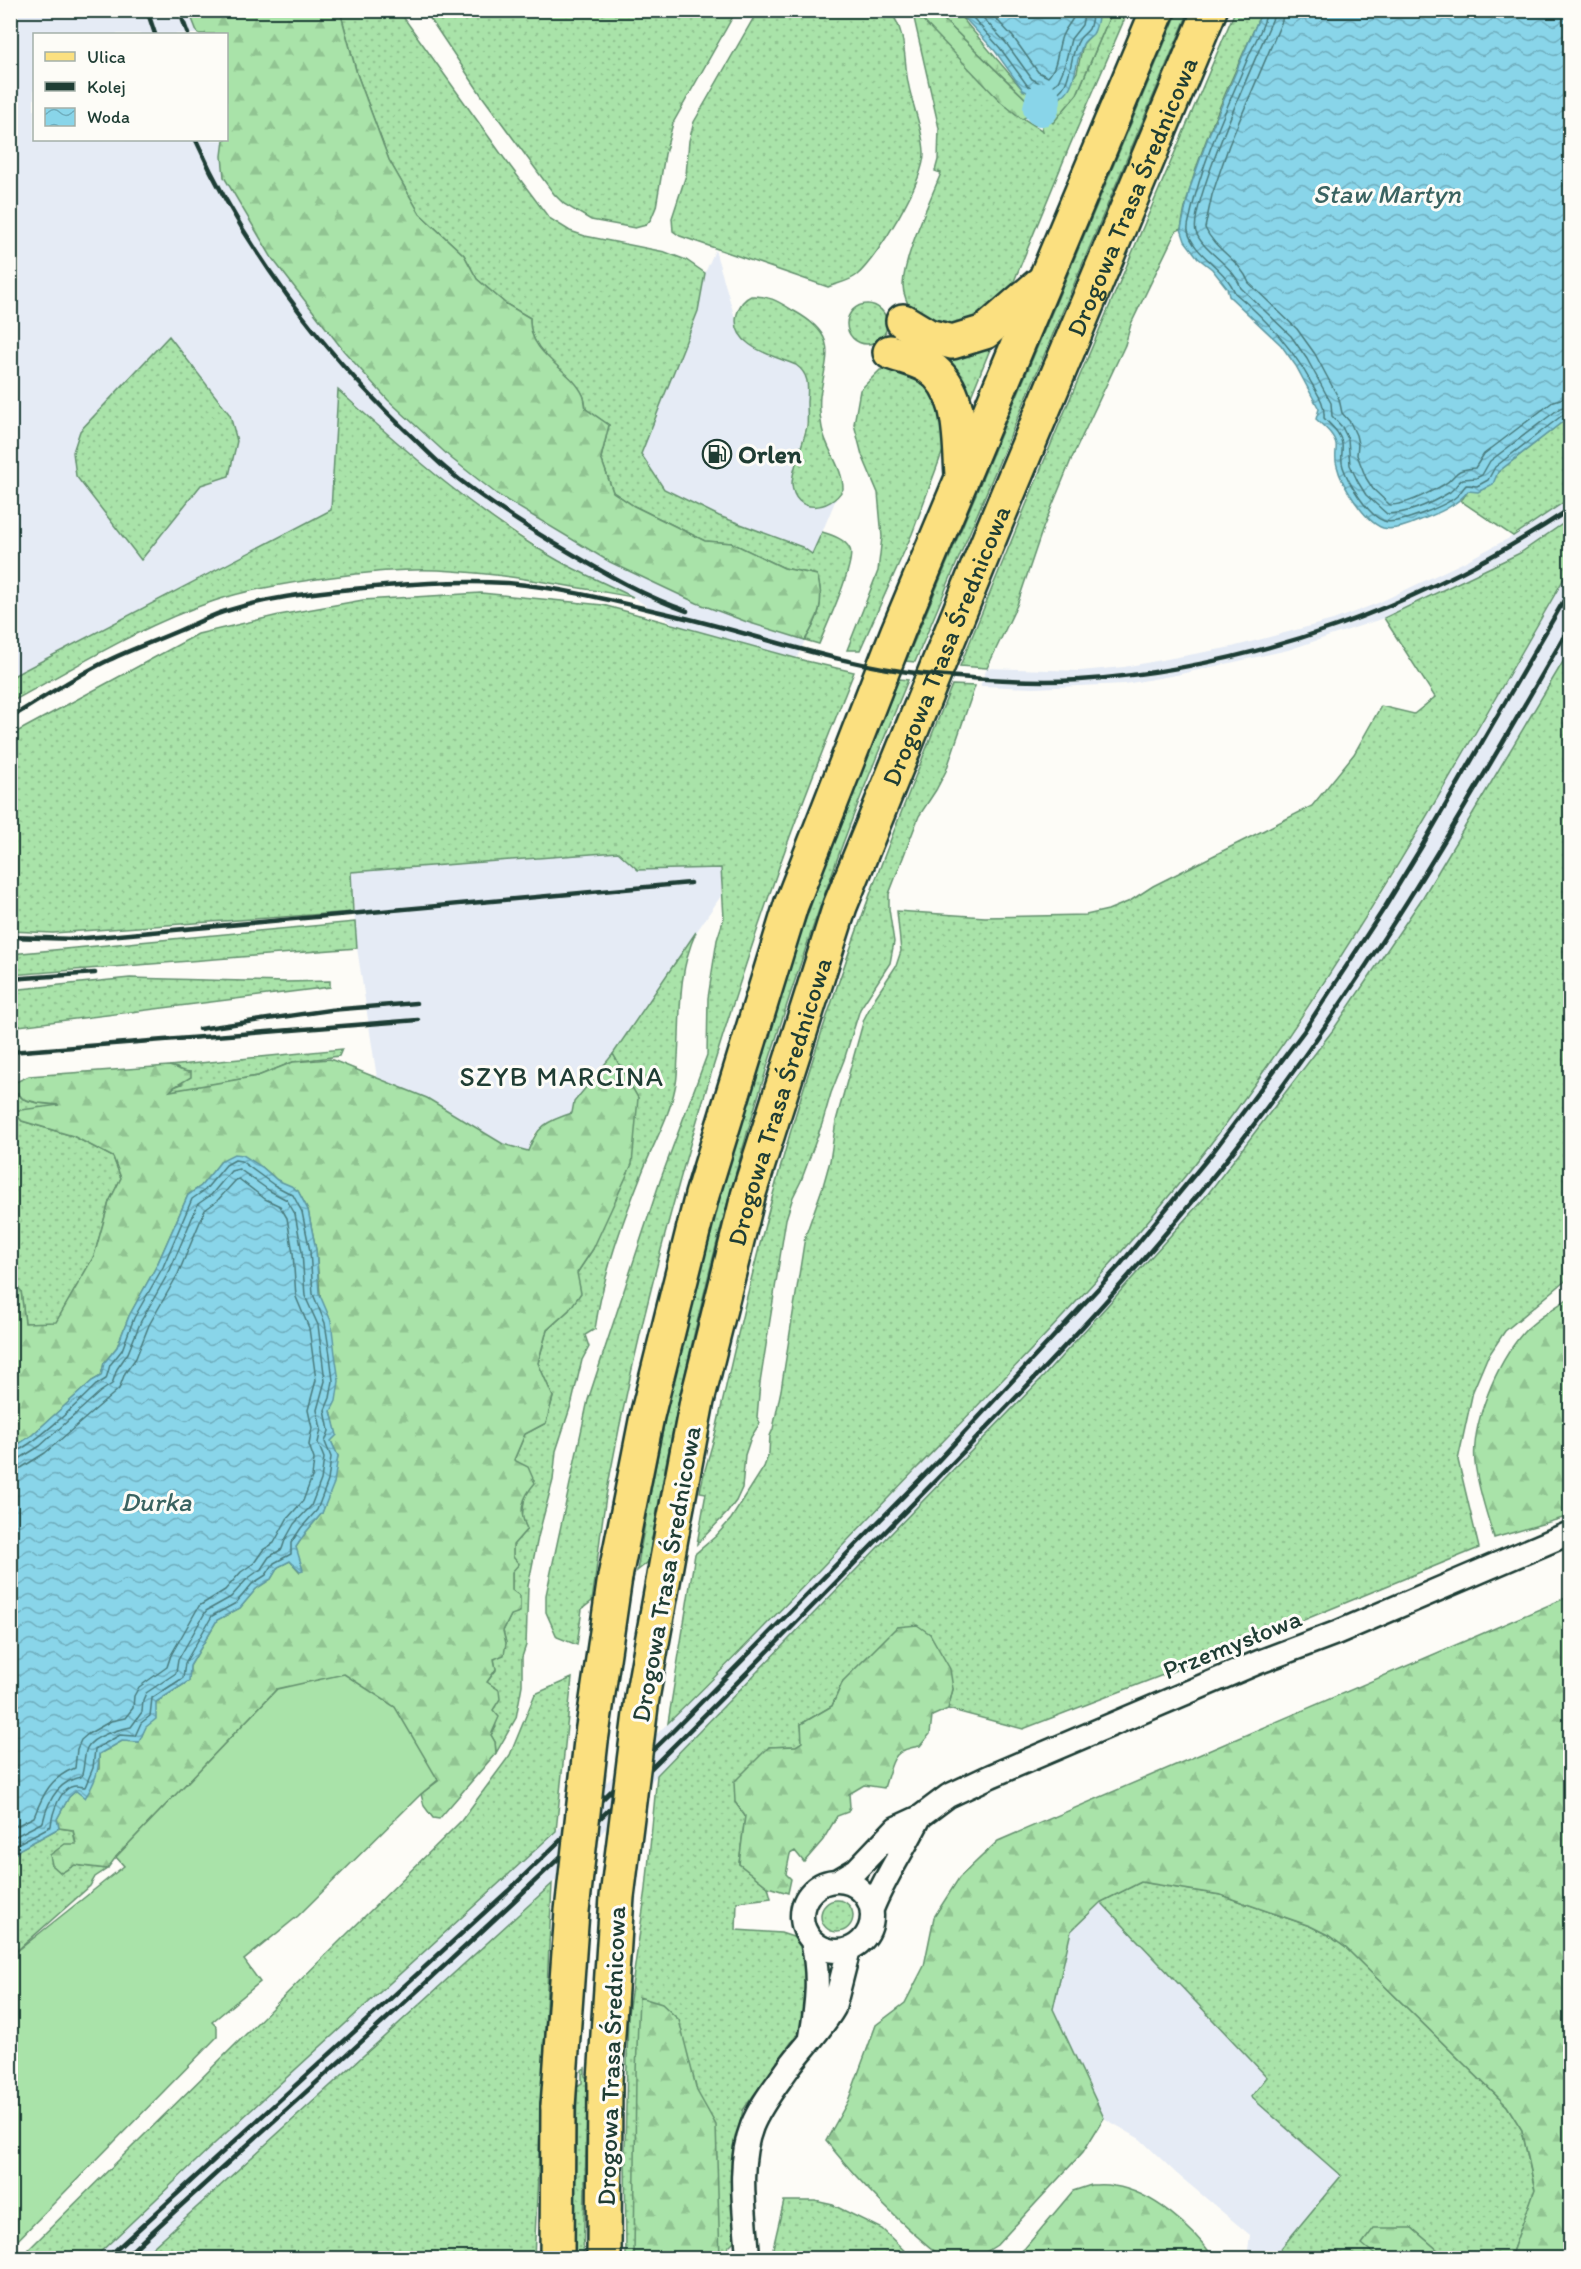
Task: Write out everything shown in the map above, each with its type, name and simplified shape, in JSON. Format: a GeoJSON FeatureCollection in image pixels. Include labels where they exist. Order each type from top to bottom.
{"type":"FeatureCollection","features":[{"type":"Feature","properties":{"kind":"main road","name":"Drogowa Trasa Średnicowa"},"geometry":{"type":"LineString","coordinates":[[557,2259],[558,2106],[572,1911],[591,1741],[615,1577],[647,1416],[702,1195],[791,905],[898,631],[1158,10]]}},
{"type":"Feature","properties":{"kind":"main road","name":"Drogowa Trasa Średnicowa"},"geometry":{"type":"LineString","coordinates":[[604,2259],[605,2079],[617,1897],[642,1698],[697,1401],[748,1196],[840,906],[994,527],[1210,10]]}},
{"type":"Feature","properties":{"kind":"main road"},"geometry":{"type":"LineString","coordinates":[[903,321],[928,336],[952,342],[985,332],[1045,280]]}},
{"type":"Feature","properties":{"kind":"main road"},"geometry":{"type":"LineString","coordinates":[[890,352],[929,367],[946,382],[957,411],[962,479]]}},
{"type":"Feature","properties":{"kind":"street","name":"Przemysłowa"},"geometry":{"type":"LineString","coordinates":[[839,1880],[856,1870],[896,1827],[920,1817],[948,1796],[1248,1667],[1336,1634],[1570,1533]]}},
{"type":"Feature","properties":{"kind":"street","name":"Przemysłowa"},"geometry":{"type":"LineString","coordinates":[[872,1909],[888,1873],[920,1817]]}},
{"type":"Feature","properties":{"kind":"street"},"geometry":{"type":"LineString","coordinates":[[811,2038],[818,1994],[818,1978],[812,1941],[802,1922],[801,1912],[804,1903],[817,1886],[828,1881],[839,1880],[860,1889],[872,1909],[872,1921],[868,1933],[860,1942],[849,1949],[829,1950],[812,1941]]}},
{"type":"Feature","properties":{"kind":"street"},"geometry":{"type":"LineString","coordinates":[[748,2259],[744,2168],[746,2144],[761,2107],[834,2008],[849,1949]]}},
{"type":"Feature","properties":{"kind":"shaded area"},"geometry":{"type":"Polygon","coordinates":[[[11,10],[189,11],[198,33],[33,33],[33,141],[224,141],[224,177],[272,258],[452,459],[498,495],[610,562],[697,603],[805,640],[797,658],[675,625],[633,597],[559,561],[482,510],[439,478],[339,391],[331,510],[11,677],[11,10]]]}},
{"type":"Feature","properties":{"kind":"shaded area"},"geometry":{"type":"Polygon","coordinates":[[[715,250],[740,335],[748,344],[796,365],[808,381],[808,415],[793,480],[794,491],[799,499],[836,499],[813,554],[802,547],[719,516],[664,489],[641,454],[698,311],[705,273],[715,250]]]}},
{"type":"Feature","properties":{"kind":"shaded area"},"geometry":{"type":"Polygon","coordinates":[[[1570,498],[1570,519],[1520,552],[1384,618],[1288,650],[1125,684],[1034,688],[980,686],[987,668],[1080,671],[1124,667],[1232,647],[1333,620],[1378,603],[1464,562],[1513,536],[1570,498]]]}},
{"type":"Feature","properties":{"kind":"shaded area"},"geometry":{"type":"Polygon","coordinates":[[[1570,568],[1570,650],[1423,897],[1333,1030],[1207,1195],[1044,1376],[552,1884],[141,2258],[94,2258],[214,2144],[556,1831],[720,1673],[1017,1366],[1184,1179],[1300,1021],[1392,877],[1570,568]]]}},
{"type":"Feature","properties":{"kind":"shaded area"},"geometry":{"type":"Polygon","coordinates":[[[618,852],[638,870],[721,868],[721,896],[613,1054],[588,1085],[572,1113],[551,1120],[534,1134],[528,1151],[503,1144],[427,1098],[377,1078],[357,948],[351,872],[618,852]]]}},
{"type":"Feature","properties":{"kind":"shaded area"},"geometry":{"type":"Polygon","coordinates":[[[1101,1902],[1267,2077],[1251,2097],[1341,2176],[1273,2258],[1247,2258],[1250,2235],[1177,2174],[1140,2139],[1104,2118],[1053,2009],[1071,1931],[1101,1902]]]}},
{"type":"Feature","properties":{"kind":"green space"},"geometry":{"type":"Polygon","coordinates":[[[189,11],[340,11],[357,74],[389,160],[420,214],[464,255],[477,279],[506,304],[530,318],[531,331],[543,352],[577,385],[584,397],[586,409],[609,425],[601,458],[613,492],[634,506],[705,541],[732,543],[784,568],[817,575],[820,593],[819,609],[805,640],[697,603],[610,562],[498,495],[452,459],[388,400],[343,350],[272,258],[224,177],[222,156],[224,141],[228,141],[228,33],[198,33],[189,11]]]}},
{"type":"Feature","properties":{"kind":"green space"},"geometry":{"type":"Polygon","coordinates":[[[340,11],[399,11],[549,218],[570,231],[585,236],[665,252],[686,260],[705,273],[698,311],[641,454],[664,489],[719,516],[802,547],[812,554],[822,532],[838,538],[848,546],[851,556],[849,567],[819,644],[805,640],[819,609],[820,593],[817,575],[784,568],[732,543],[705,541],[634,506],[613,492],[601,458],[609,425],[586,409],[584,397],[577,386],[542,352],[531,331],[530,318],[506,304],[477,279],[464,255],[420,214],[389,160],[357,74],[340,11]]]}},
{"type":"Feature","properties":{"kind":"green space"},"geometry":{"type":"Polygon","coordinates":[[[425,11],[736,11],[673,123],[656,207],[651,219],[646,225],[635,228],[591,220],[564,204],[554,194],[482,96],[425,11]]]}},
{"type":"Feature","properties":{"kind":"green space"},"geometry":{"type":"Polygon","coordinates":[[[761,11],[890,11],[901,34],[909,85],[923,143],[922,164],[899,217],[866,266],[847,281],[828,287],[680,236],[673,231],[672,218],[686,175],[689,141],[694,122],[753,19],[761,11]]]}},
{"type":"Feature","properties":{"kind":"green space"},"geometry":{"type":"Polygon","coordinates":[[[909,11],[914,11],[1019,116],[1043,131],[1041,124],[1044,119],[1053,122],[1077,94],[1112,11],[1128,11],[1008,296],[1000,309],[959,328],[914,316],[903,289],[908,259],[941,173],[935,171],[938,160],[939,128],[914,18],[909,11]]]}},
{"type":"Feature","properties":{"kind":"green space"},"geometry":{"type":"Polygon","coordinates":[[[914,11],[935,11],[1028,101],[1033,108],[1032,114],[1022,119],[1001,102],[914,11]]]}},
{"type":"Feature","properties":{"kind":"green space"},"geometry":{"type":"Polygon","coordinates":[[[935,11],[956,11],[1023,90],[1033,95],[1033,108],[1028,101],[935,11]]]}},
{"type":"Feature","properties":{"kind":"green space"},"geometry":{"type":"Polygon","coordinates":[[[1099,11],[1112,11],[1077,94],[1053,123],[1048,119],[1048,103],[1059,100],[1077,72],[1083,44],[1094,32],[1099,11]]]}},
{"type":"Feature","properties":{"kind":"green space"},"geometry":{"type":"Polygon","coordinates":[[[1178,11],[1189,11],[915,662],[906,661],[1178,11]]]}},
{"type":"Feature","properties":{"kind":"green space"},"geometry":{"type":"Polygon","coordinates":[[[1235,11],[1262,11],[1204,146],[1186,202],[1181,229],[1176,231],[1131,324],[1125,345],[1071,460],[1043,528],[1017,605],[987,668],[960,666],[1061,420],[1235,11]]]}},
{"type":"Feature","properties":{"kind":"green space"},"geometry":{"type":"Polygon","coordinates":[[[751,296],[769,298],[783,305],[808,320],[824,338],[827,357],[820,396],[821,420],[824,436],[840,473],[843,489],[830,502],[822,505],[806,505],[799,501],[794,494],[792,484],[807,426],[808,386],[806,377],[796,365],[755,348],[740,334],[736,325],[737,314],[742,303],[751,296]]]}},
{"type":"Feature","properties":{"kind":"green space"},"geometry":{"type":"Polygon","coordinates":[[[867,304],[875,305],[881,310],[886,316],[886,332],[881,338],[875,343],[867,344],[859,343],[853,338],[848,332],[847,324],[848,316],[853,310],[859,305],[867,304]]]}},
{"type":"Feature","properties":{"kind":"green space"},"geometry":{"type":"Polygon","coordinates":[[[169,336],[230,415],[237,441],[229,476],[201,485],[141,560],[76,476],[73,452],[80,431],[169,336]]]}},
{"type":"Feature","properties":{"kind":"green space"},"geometry":{"type":"Polygon","coordinates":[[[995,337],[967,406],[910,342],[995,337]]]}},
{"type":"Feature","properties":{"kind":"green space"},"geometry":{"type":"Polygon","coordinates":[[[900,368],[916,371],[941,395],[945,445],[912,534],[860,650],[847,650],[878,571],[882,537],[878,493],[862,455],[854,424],[860,390],[880,370],[900,368]]]}},
{"type":"Feature","properties":{"kind":"green space"},"geometry":{"type":"Polygon","coordinates":[[[338,390],[444,482],[500,524],[559,561],[633,597],[521,578],[436,570],[385,571],[291,583],[226,597],[161,622],[110,647],[11,702],[11,677],[331,510],[338,390]]]}},
{"type":"Feature","properties":{"kind":"green space"},"geometry":{"type":"Polygon","coordinates":[[[1570,416],[1570,498],[1513,536],[1461,501],[1468,491],[1498,472],[1570,416]]]}},
{"type":"Feature","properties":{"kind":"green space"},"geometry":{"type":"Polygon","coordinates":[[[1570,519],[1570,568],[1451,775],[1369,911],[1282,1045],[1236,1110],[1162,1205],[1082,1295],[793,1597],[668,1723],[695,1554],[731,1519],[764,1467],[769,1453],[770,1436],[781,1390],[805,1237],[830,1161],[836,1121],[864,1019],[896,966],[901,951],[897,911],[985,917],[1086,915],[1108,910],[1130,901],[1153,886],[1312,806],[1354,754],[1381,706],[1414,714],[1435,697],[1384,618],[1520,553],[1570,519]]]}},
{"type":"Feature","properties":{"kind":"green space"},"geometry":{"type":"Polygon","coordinates":[[[481,593],[603,605],[854,672],[806,793],[753,942],[682,1170],[642,1325],[606,1495],[592,1601],[582,1609],[577,1645],[557,1637],[546,1612],[546,1595],[588,1400],[660,1181],[707,1055],[708,998],[717,940],[724,918],[721,868],[638,870],[618,852],[351,872],[353,912],[53,933],[11,931],[11,735],[198,634],[279,615],[363,600],[481,593]]]}},
{"type":"Feature","properties":{"kind":"green space"},"geometry":{"type":"Polygon","coordinates":[[[1570,650],[1570,1277],[1505,1331],[1487,1358],[1473,1391],[1458,1460],[1479,1548],[1272,1633],[1023,1729],[948,1709],[953,1689],[930,1634],[843,1681],[832,1706],[801,1724],[803,1742],[796,1746],[769,1747],[735,1802],[745,1816],[739,1864],[768,1887],[771,1898],[737,1902],[736,1930],[781,1933],[793,1937],[805,1949],[810,1963],[805,2017],[798,2033],[743,2110],[732,2167],[737,2238],[728,2247],[728,2258],[626,2258],[625,2149],[628,2014],[646,1889],[657,1775],[1044,1376],[1207,1195],[1333,1030],[1423,897],[1570,650]]]}},
{"type":"Feature","properties":{"kind":"green space"},"geometry":{"type":"Polygon","coordinates":[[[899,679],[908,680],[835,865],[750,1122],[703,1297],[664,1473],[648,1562],[637,1571],[657,1457],[682,1343],[741,1117],[814,896],[899,679]]]}},
{"type":"Feature","properties":{"kind":"green space"},"geometry":{"type":"Polygon","coordinates":[[[952,685],[975,686],[946,771],[919,816],[889,894],[894,942],[890,963],[860,1009],[822,1124],[786,1219],[760,1383],[757,1417],[760,1423],[751,1437],[745,1455],[742,1488],[727,1513],[697,1544],[706,1493],[700,1492],[702,1483],[756,1259],[789,1137],[853,941],[952,685]]]}},
{"type":"Feature","properties":{"kind":"green space"},"geometry":{"type":"Polygon","coordinates":[[[355,922],[357,948],[11,975],[11,954],[355,922]]]}},
{"type":"Feature","properties":{"kind":"green space"},"geometry":{"type":"Polygon","coordinates":[[[696,932],[683,978],[676,1084],[669,1110],[646,1162],[614,1250],[595,1329],[585,1335],[589,1347],[582,1360],[572,1402],[556,1451],[553,1480],[528,1586],[526,1645],[522,1657],[522,1685],[516,1718],[496,1753],[495,1742],[491,1735],[496,1727],[487,1682],[496,1670],[494,1659],[506,1643],[503,1631],[511,1615],[513,1545],[527,1529],[522,1518],[525,1495],[514,1460],[525,1434],[546,1423],[553,1397],[538,1363],[547,1330],[569,1310],[577,1273],[593,1249],[638,1098],[613,1054],[696,932]]]}},
{"type":"Feature","properties":{"kind":"green space"},"geometry":{"type":"Polygon","coordinates":[[[130,978],[330,981],[330,987],[11,1027],[11,990],[130,978]]]}},
{"type":"Feature","properties":{"kind":"green space"},"geometry":{"type":"Polygon","coordinates":[[[342,1049],[339,1056],[293,1062],[258,1076],[169,1092],[182,1084],[182,1072],[169,1066],[342,1049]]]}},
{"type":"Feature","properties":{"kind":"green space"},"geometry":{"type":"Polygon","coordinates":[[[613,1054],[638,1098],[632,1164],[593,1249],[577,1273],[581,1293],[569,1310],[547,1330],[538,1363],[553,1397],[546,1423],[525,1434],[514,1460],[528,1467],[535,1483],[524,1499],[522,1510],[527,1529],[513,1545],[513,1557],[519,1564],[512,1572],[512,1590],[520,1596],[520,1612],[511,1615],[503,1631],[506,1643],[504,1655],[494,1659],[496,1669],[487,1682],[499,1690],[500,1699],[493,1710],[499,1717],[491,1735],[495,1742],[496,1753],[439,1819],[433,1818],[424,1806],[421,1794],[438,1781],[277,1689],[107,1869],[75,1865],[61,1873],[52,1865],[50,1855],[65,1844],[76,1844],[73,1830],[59,1828],[57,1819],[69,1797],[99,1769],[99,1754],[122,1741],[139,1742],[156,1702],[189,1681],[190,1666],[217,1620],[240,1608],[256,1589],[271,1579],[278,1567],[290,1561],[299,1571],[296,1547],[322,1513],[338,1456],[331,1441],[336,1434],[331,1411],[316,1250],[308,1210],[298,1191],[277,1180],[262,1167],[222,1160],[201,1186],[188,1195],[157,1265],[129,1316],[117,1347],[104,1363],[101,1376],[92,1381],[31,1436],[11,1449],[10,1278],[21,1291],[25,1323],[56,1322],[94,1256],[109,1202],[121,1178],[113,1157],[73,1136],[22,1121],[13,1111],[59,1105],[23,1099],[18,1093],[11,1091],[11,1081],[16,1082],[29,1076],[169,1066],[191,1072],[191,1077],[170,1091],[258,1076],[293,1062],[330,1059],[427,1098],[503,1144],[528,1151],[539,1130],[549,1122],[572,1113],[574,1102],[613,1054]]]}},
{"type":"Feature","properties":{"kind":"green space"},"geometry":{"type":"Polygon","coordinates":[[[11,1091],[28,1101],[64,1106],[14,1112],[22,1121],[73,1136],[113,1157],[121,1178],[109,1202],[94,1256],[56,1323],[25,1323],[21,1291],[11,1278],[11,1091]]]}},
{"type":"Feature","properties":{"kind":"green space"},"geometry":{"type":"Polygon","coordinates":[[[1570,1297],[1570,1516],[1494,1538],[1480,1492],[1475,1463],[1477,1430],[1482,1412],[1495,1377],[1513,1346],[1534,1323],[1570,1297]]]}},
{"type":"Feature","properties":{"kind":"green space"},"geometry":{"type":"Polygon","coordinates":[[[1570,1596],[1570,2258],[1510,2258],[1535,2189],[1522,2130],[1507,2106],[1346,1948],[1310,1926],[1221,1895],[1141,1882],[1101,1902],[1071,1931],[1053,2009],[1104,2118],[1083,2152],[997,2245],[972,2258],[943,2258],[882,2203],[826,2141],[848,2101],[876,2025],[905,2003],[924,1966],[934,1917],[959,1878],[998,1841],[1570,1596]]]}},
{"type":"Feature","properties":{"kind":"green space"},"geometry":{"type":"Polygon","coordinates":[[[917,1625],[930,1634],[950,1669],[953,1689],[948,1709],[932,1716],[930,1734],[920,1746],[898,1754],[891,1764],[884,1788],[864,1785],[849,1794],[848,1812],[837,1816],[823,1840],[804,1862],[795,1851],[790,1854],[786,1874],[791,1879],[788,1893],[768,1887],[739,1864],[745,1816],[735,1802],[734,1782],[769,1747],[796,1746],[802,1742],[801,1724],[832,1706],[843,1681],[897,1627],[917,1625]]]}},
{"type":"Feature","properties":{"kind":"green space"},"geometry":{"type":"Polygon","coordinates":[[[344,1674],[395,1707],[438,1780],[421,1794],[298,1916],[244,1960],[260,1982],[212,2022],[217,2027],[217,2037],[11,2247],[11,1956],[124,1866],[116,1857],[277,1689],[344,1674]]]}},
{"type":"Feature","properties":{"kind":"green space"},"geometry":{"type":"Polygon","coordinates":[[[572,1678],[556,1831],[214,2144],[94,2258],[20,2258],[461,1821],[510,1755],[535,1694],[572,1678]]]}},
{"type":"Feature","properties":{"kind":"green space"},"geometry":{"type":"Polygon","coordinates":[[[59,1828],[73,1830],[76,1845],[75,1865],[107,1869],[95,1877],[90,1886],[11,1956],[11,1858],[20,1849],[59,1828]]]}},
{"type":"Feature","properties":{"kind":"green space"},"geometry":{"type":"Polygon","coordinates":[[[1141,1882],[1221,1895],[1310,1926],[1328,1935],[1346,1948],[1507,2106],[1522,2130],[1535,2190],[1510,2258],[1447,2258],[1412,2228],[1379,2258],[1273,2258],[1341,2176],[1251,2097],[1267,2077],[1101,1902],[1141,1882]]]}},
{"type":"Feature","properties":{"kind":"green space"},"geometry":{"type":"Polygon","coordinates":[[[552,1884],[534,2258],[141,2258],[552,1884]]]}},
{"type":"Feature","properties":{"kind":"green space"},"geometry":{"type":"Polygon","coordinates":[[[837,1900],[848,1905],[853,1916],[848,1927],[837,1932],[826,1927],[821,1916],[826,1905],[837,1900]]]}},
{"type":"Feature","properties":{"kind":"green space"},"geometry":{"type":"Polygon","coordinates":[[[639,1997],[662,2004],[679,2020],[697,2091],[716,2125],[720,2258],[634,2258],[639,1997]]]}},
{"type":"Feature","properties":{"kind":"green space"},"geometry":{"type":"Polygon","coordinates":[[[585,2068],[585,2076],[588,2079],[583,2258],[574,2258],[577,2086],[582,2083],[582,2070],[585,2068]]]}},
{"type":"Feature","properties":{"kind":"green space"},"geometry":{"type":"Polygon","coordinates":[[[1091,2185],[1108,2185],[1129,2190],[1157,2203],[1183,2223],[1214,2258],[1013,2258],[1025,2248],[1073,2191],[1091,2185]]]}},
{"type":"Feature","properties":{"kind":"green space"},"geometry":{"type":"Polygon","coordinates":[[[784,2201],[815,2201],[833,2205],[882,2229],[912,2258],[773,2258],[773,2248],[784,2201]]]}},
{"type":"Feature","properties":{"kind":"green space"},"geometry":{"type":"Polygon","coordinates":[[[1374,2228],[1412,2228],[1447,2258],[1379,2258],[1362,2244],[1374,2228]]]}},
{"type":"Feature","properties":{"kind":"water"},"geometry":{"type":"Polygon","coordinates":[[[958,11],[1099,11],[1094,32],[1083,44],[1070,87],[1058,99],[1048,103],[1023,90],[995,51],[958,11]]]}},
{"type":"Feature","properties":{"kind":"water","name":"Staw Martyn"},"geometry":{"type":"Polygon","coordinates":[[[1262,11],[1570,11],[1570,416],[1498,472],[1493,484],[1478,492],[1468,491],[1446,509],[1401,527],[1383,528],[1369,518],[1355,502],[1339,474],[1335,440],[1316,419],[1319,409],[1296,366],[1281,345],[1229,296],[1227,288],[1212,269],[1198,258],[1185,241],[1181,229],[1190,188],[1208,137],[1262,11]]]}},
{"type":"Feature","properties":{"kind":"water","name":"Durka"},"geometry":{"type":"Polygon","coordinates":[[[234,1154],[243,1155],[277,1180],[298,1191],[308,1210],[316,1250],[319,1293],[331,1321],[339,1381],[336,1401],[331,1411],[337,1435],[331,1441],[338,1456],[334,1483],[322,1513],[296,1547],[303,1570],[300,1571],[290,1561],[278,1567],[271,1579],[256,1589],[240,1608],[217,1620],[190,1666],[189,1681],[156,1702],[156,1719],[146,1727],[139,1742],[122,1741],[99,1754],[96,1777],[85,1798],[76,1791],[69,1797],[57,1819],[59,1828],[20,1849],[11,1858],[11,1449],[31,1436],[92,1381],[101,1376],[104,1363],[117,1347],[129,1316],[157,1265],[188,1195],[201,1186],[222,1160],[234,1154]]]}},
{"type":"Feature","properties":{"kind":"waterway"},"geometry":{"type":"LineString","coordinates":[[1041,108],[1043,100]]}},
{"type":"Feature","properties":{"kind":"railway"},"geometry":{"type":"LineString","coordinates":[[147,10],[155,33]]}},
{"type":"Feature","properties":{"kind":"railway"},"geometry":{"type":"LineString","coordinates":[[179,10],[188,33]]}},
{"type":"Feature","properties":{"kind":"railway"},"geometry":{"type":"LineString","coordinates":[[196,141],[237,219],[287,295],[343,365],[430,454],[474,491],[537,533],[597,569],[656,599],[687,611]]}},
{"type":"Feature","properties":{"kind":"railway"},"geometry":{"type":"LineString","coordinates":[[10,718],[96,666],[223,612],[303,594],[430,583],[508,583],[572,592],[708,624],[830,657],[892,670],[982,679],[1041,681],[1080,680],[1146,673],[1210,662],[1274,646],[1336,626],[1457,575],[1570,509]]}},
{"type":"Feature","properties":{"kind":"railway"},"geometry":{"type":"LineString","coordinates":[[107,2258],[508,1891],[672,1732],[938,1461],[1119,1266],[1213,1152],[1304,1031],[1422,846],[1570,590]]}},
{"type":"Feature","properties":{"kind":"railway"},"geometry":{"type":"LineString","coordinates":[[124,2258],[466,1946],[609,1809],[976,1439],[1145,1258],[1224,1163],[1320,1034],[1408,901],[1570,626]]}},
{"type":"Feature","properties":{"kind":"railway"},"geometry":{"type":"LineString","coordinates":[[10,937],[75,939],[690,883]]}},
{"type":"Feature","properties":{"kind":"railway"},"geometry":{"type":"LineString","coordinates":[[10,979],[95,973]]}},
{"type":"Feature","properties":{"kind":"railway"},"geometry":{"type":"LineString","coordinates":[[199,1029],[330,1010],[416,1003]]}},
{"type":"Feature","properties":{"kind":"railway"},"geometry":{"type":"LineString","coordinates":[[10,1052],[418,1020]]}},
{"type":"Feature","properties":{"kind":"place","name":"Orlen"},"geometry":{"type":"Point","coordinates":[717,454]}},
{"type":"Feature","properties":{"kind":"district","name":"SZYB MARCINA"},"geometry":{"type":"Point","coordinates":[562,1076]}}]}
